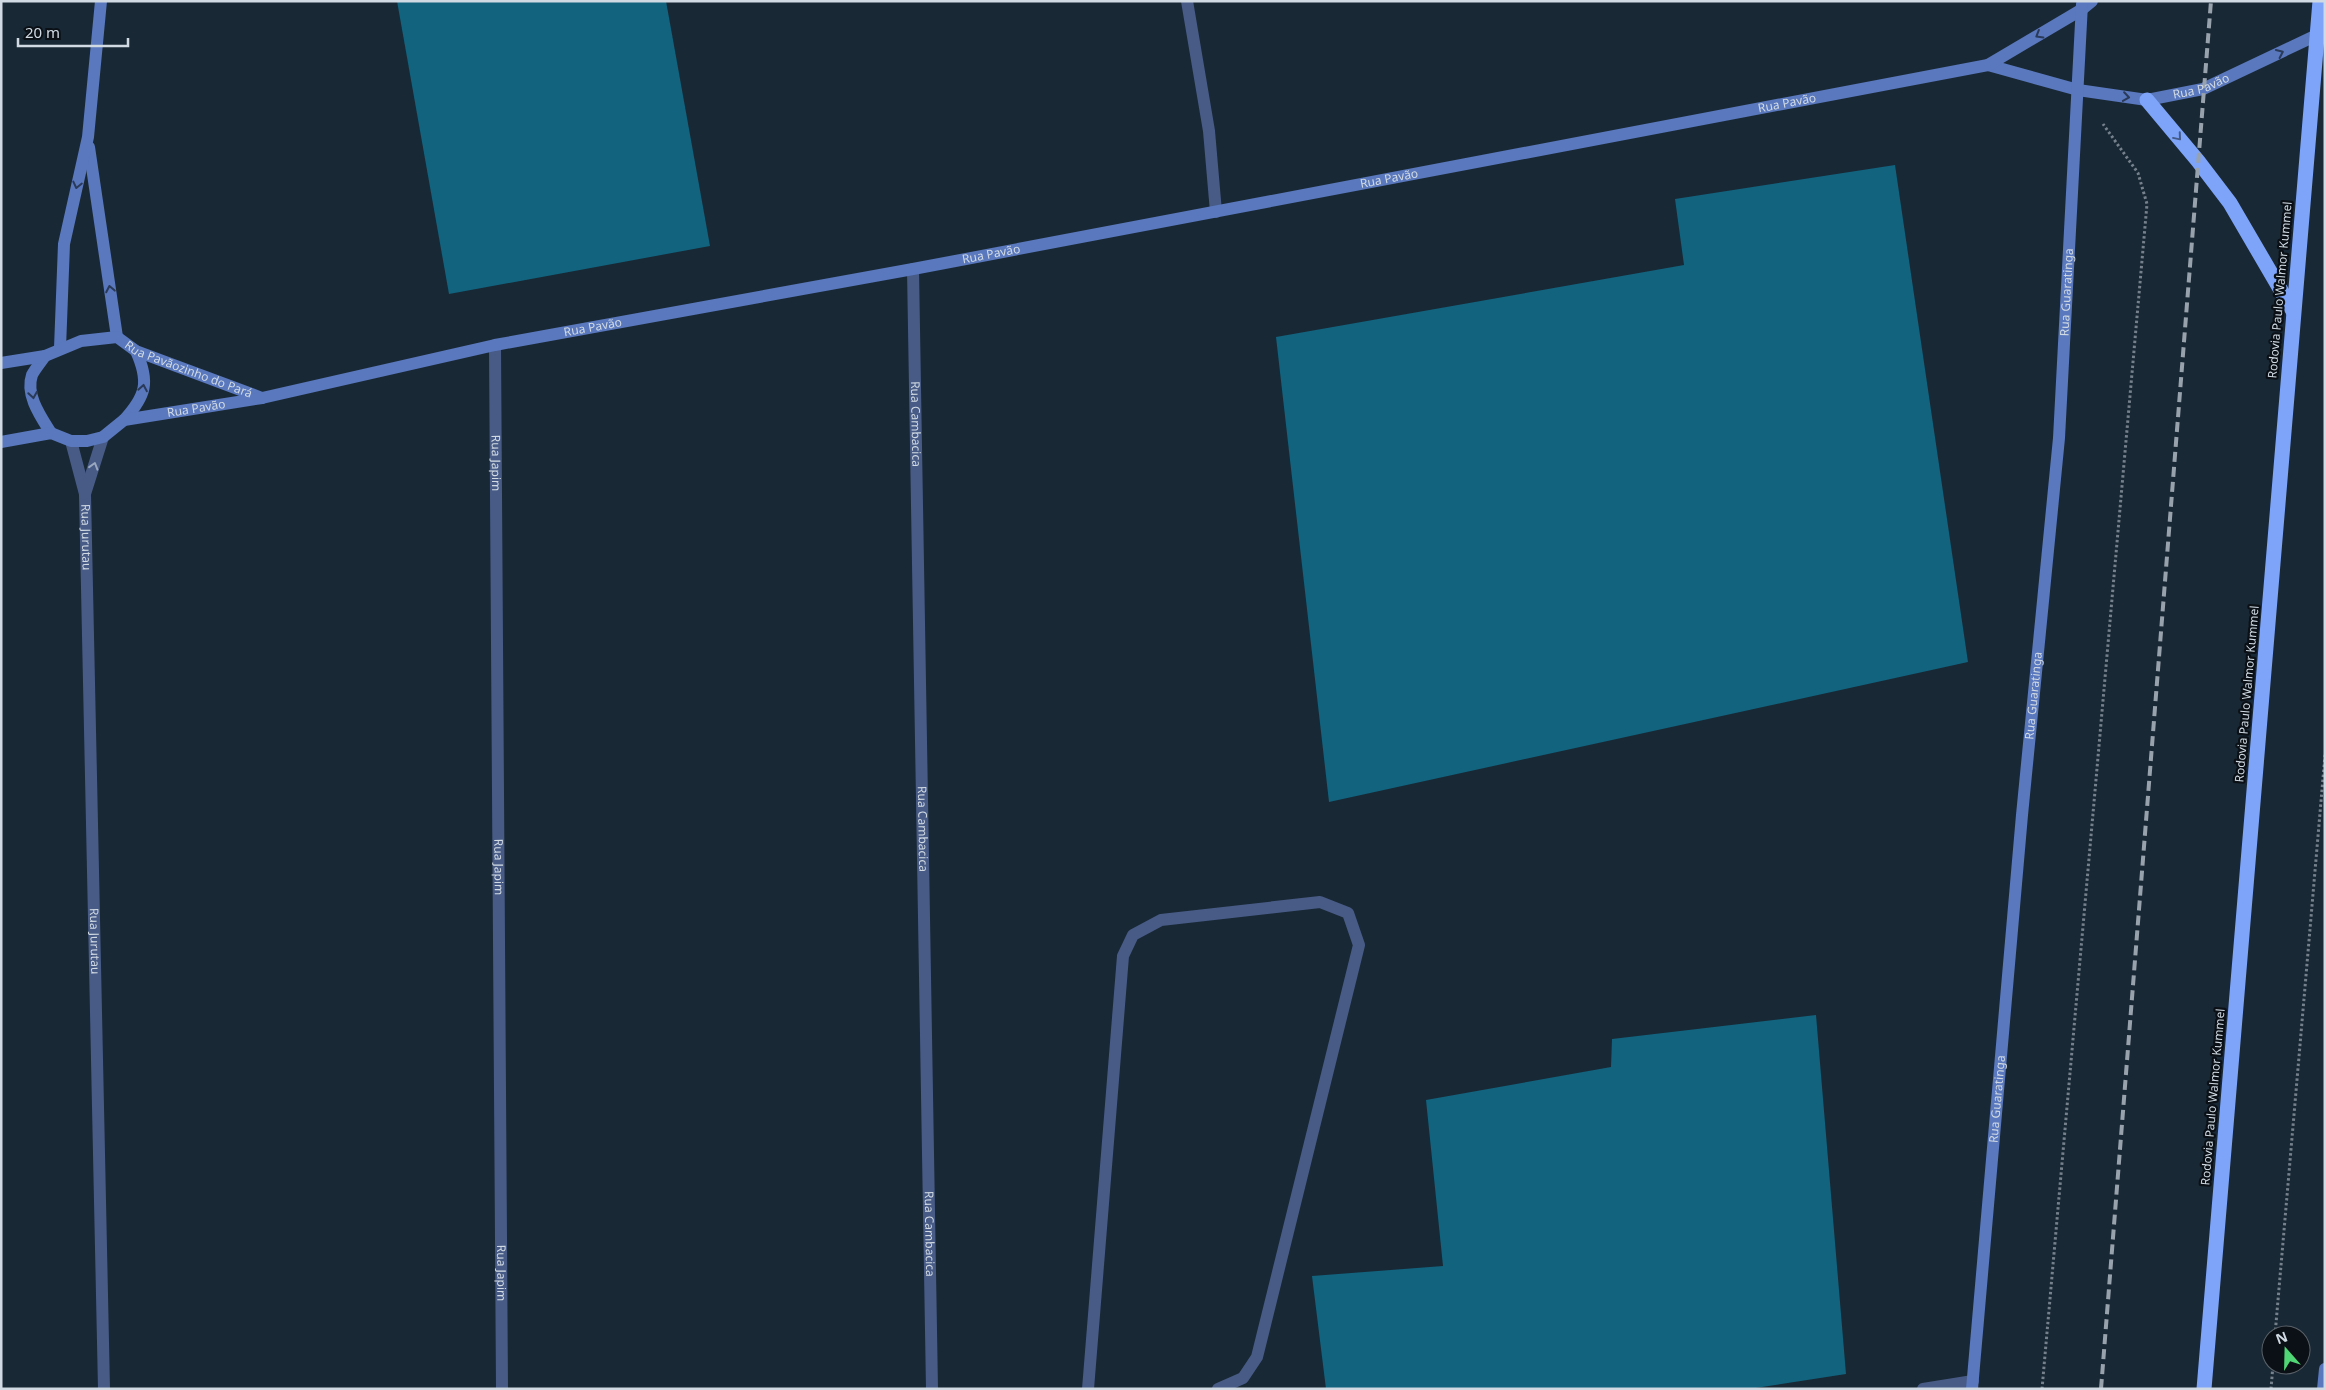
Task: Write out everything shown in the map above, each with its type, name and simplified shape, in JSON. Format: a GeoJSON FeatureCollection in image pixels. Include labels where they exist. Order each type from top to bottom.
{"type":"FeatureCollection","features":[{"type":"Feature","properties":{"kind":"highway","name":"Rodovia Paulo Walmor Kummel"},"geometry":{"type":"LineString","coordinates":[[2204,1389],[2320,1]]}},
{"type":"Feature","properties":{"kind":"highway"},"geometry":{"type":"LineString","coordinates":[[2147,100],[2230,203],[2293,310]]}},
{"type":"Feature","properties":{"kind":"street"},"geometry":{"type":"LineString","coordinates":[[60,348],[64,244],[88,138],[101,1]]}},
{"type":"Feature","properties":{"kind":"street"},"geometry":{"type":"LineString","coordinates":[[1187,1],[1209,131],[1216,212]]}},
{"type":"Feature","properties":{"kind":"street","name":"Rua Pavão"},"geometry":{"type":"LineString","coordinates":[[51,433],[72,441],[87,441],[103,437],[124,420],[262,398],[495,345],[913,269],[1988,65],[2092,1]]}},
{"type":"Feature","properties":{"kind":"street","name":"Rua Guaratinga"},"geometry":{"type":"LineString","coordinates":[[1973,1385],[2022,815],[2058,438],[2072,155],[2078,90],[2082,6]]}},
{"type":"Feature","properties":{"kind":"street","name":"Rua Pavão"},"geometry":{"type":"LineString","coordinates":[[1988,65],[2078,90],[2147,100],[2203,89],[2317,35]]}},
{"type":"Feature","properties":{"kind":"street"},"geometry":{"type":"LineString","coordinates":[[88,138],[117,338]]}},
{"type":"Feature","properties":{"kind":"street","name":"Rua Cambacica"},"geometry":{"type":"LineString","coordinates":[[913,269],[932,1389]]}},
{"type":"Feature","properties":{"kind":"street","name":"Rua Pavãozinho do Pará"},"geometry":{"type":"LineString","coordinates":[[1,363],[45,356],[60,348],[81,341],[117,338],[136,351],[262,398]]}},
{"type":"Feature","properties":{"kind":"street","name":"Rua Japim"},"geometry":{"type":"LineString","coordinates":[[495,345],[502,1389]]}},
{"type":"Feature","properties":{"kind":"street"},"geometry":{"type":"LineString","coordinates":[[124,420],[138,404],[145,387],[142,364],[136,351]]}},
{"type":"Feature","properties":{"kind":"street"},"geometry":{"type":"LineString","coordinates":[[1,442],[51,433],[38,412],[32,394],[32,376],[45,356]]}},
{"type":"Feature","properties":{"kind":"street","name":"Rua Jurutau"},"geometry":{"type":"LineString","coordinates":[[85,494],[103,437]]}},
{"type":"Feature","properties":{"kind":"street","name":"Rua Jurutau"},"geometry":{"type":"LineString","coordinates":[[72,441],[85,494],[104,1389]]}},
{"type":"Feature","properties":{"kind":"street"},"geometry":{"type":"LineString","coordinates":[[1088,1389],[1123,956],[1133,935],[1161,920],[1320,902],[1348,913],[1359,944],[1257,1357],[1244,1378],[1218,1389]]}},
{"type":"Feature","properties":{"kind":"street"},"geometry":{"type":"LineString","coordinates":[[2323,1389],[2325,1369]]}},
{"type":"Feature","properties":{"kind":"street"},"geometry":{"type":"LineString","coordinates":[[1923,1389],[1973,1385]]}},
{"type":"Feature","properties":{"kind":"path"},"geometry":{"type":"LineString","coordinates":[[2042,1389],[2147,204],[2138,173],[2078,90]]}},
{"type":"Feature","properties":{"kind":"path"},"geometry":{"type":"LineString","coordinates":[[2276,1325],[2325,755]]}},
{"type":"Feature","properties":{"kind":"path"},"geometry":{"type":"LineString","coordinates":[[2271,1389],[2272,1375]]}},
{"type":"Feature","properties":{"kind":"building"},"geometry":{"type":"Polygon","coordinates":[[[397,1],[666,1],[710,246],[449,294],[397,1]]]}},
{"type":"Feature","properties":{"kind":"building"},"geometry":{"type":"Polygon","coordinates":[[[1895,165],[1968,662],[1329,802],[1276,337],[1684,265],[1675,199],[1895,165]]]}},
{"type":"Feature","properties":{"kind":"building"},"geometry":{"type":"Polygon","coordinates":[[[1816,1015],[1846,1374],[1749,1389],[1326,1389],[1312,1276],[1443,1266],[1426,1100],[1611,1067],[1612,1039],[1816,1015]]]}},
{"type":"Feature","properties":{"kind":"railway"},"geometry":{"type":"LineString","coordinates":[[2101,1389],[2211,1]]}}]}
